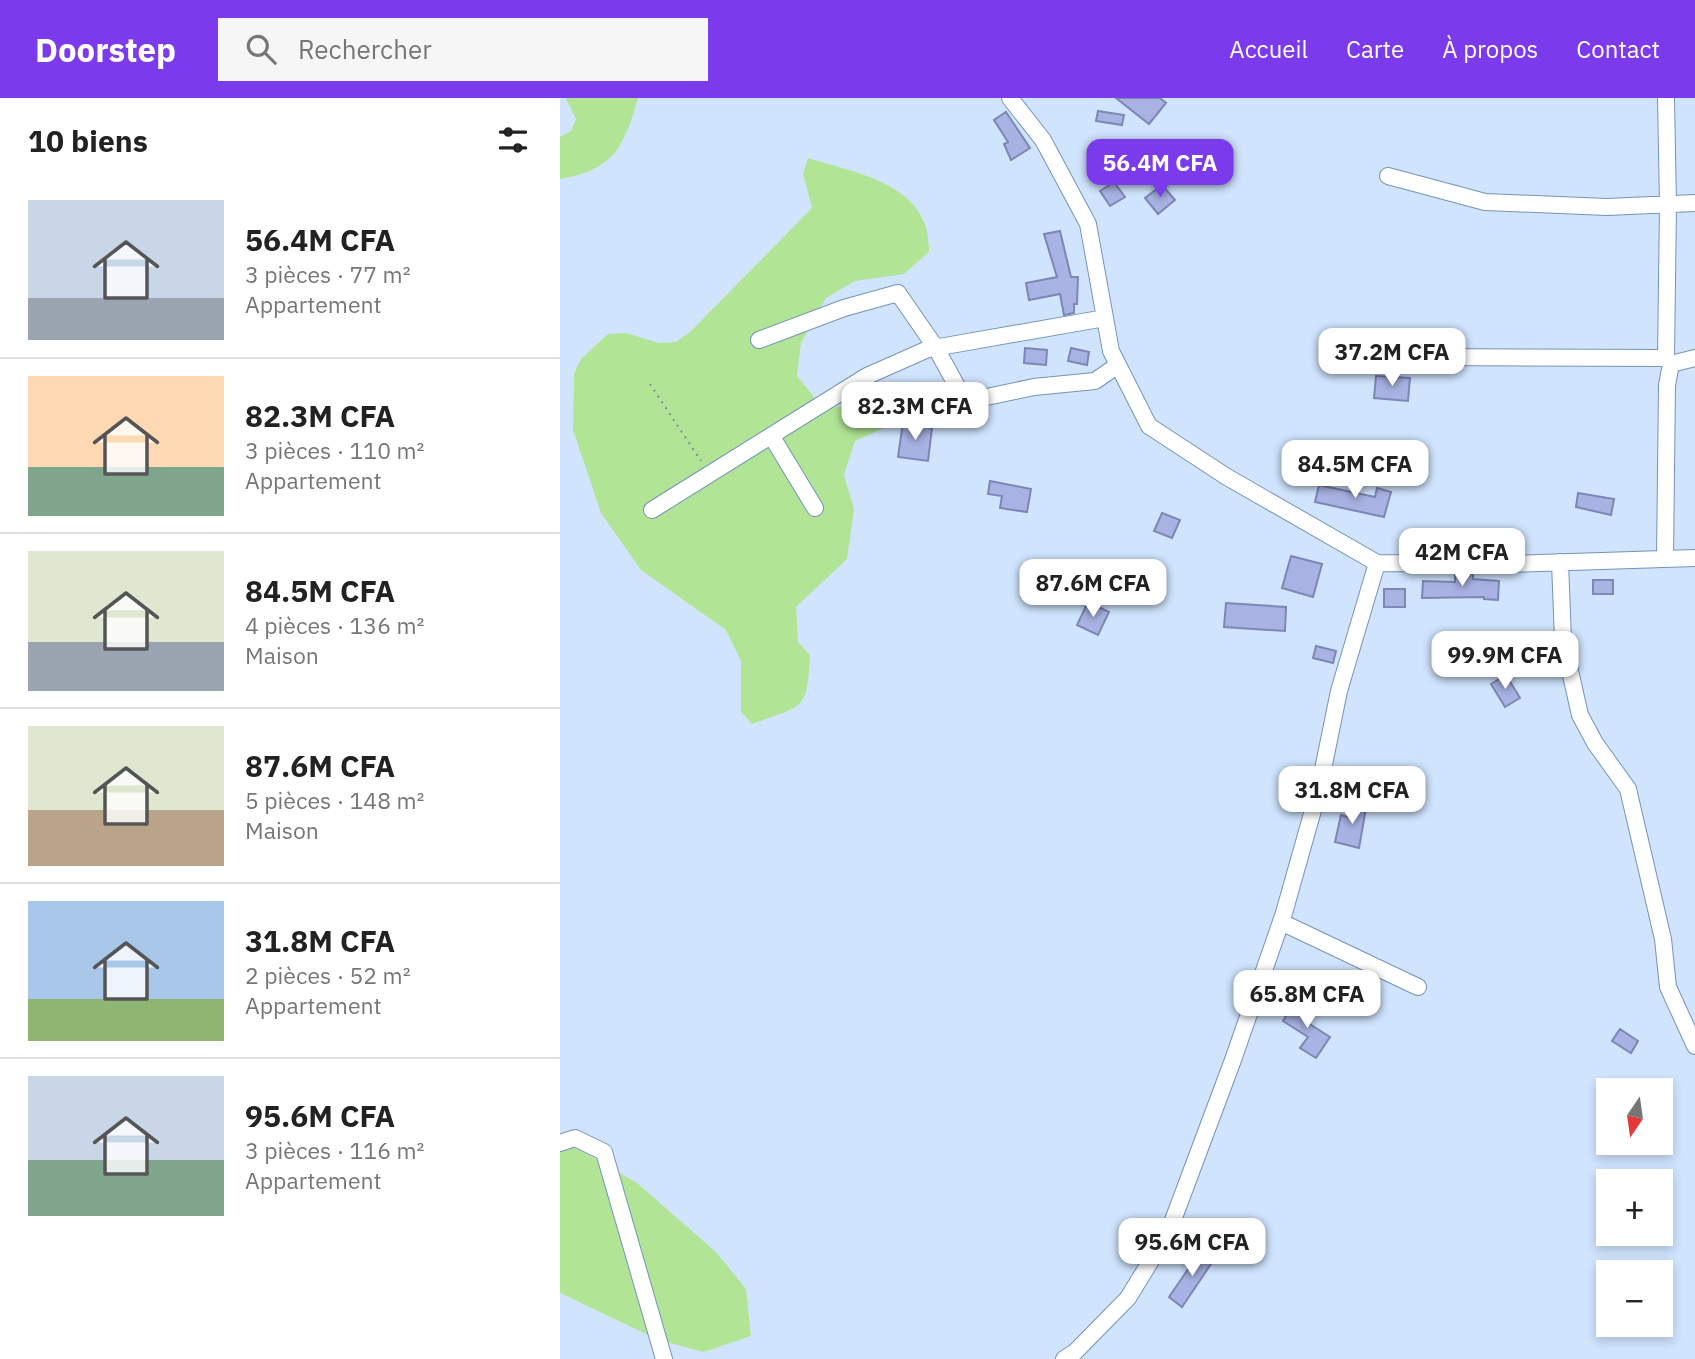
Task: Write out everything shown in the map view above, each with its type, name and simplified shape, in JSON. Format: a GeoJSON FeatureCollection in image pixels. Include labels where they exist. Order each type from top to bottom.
{"type":"FeatureCollection","features":[{"type":"Feature","properties":{"kind":"street"},"geometry":{"type":"LineString","coordinates":[[1010,98],[1043,140],[1088,224],[1111,351],[1149,426],[1227,477],[1377,563],[1507,564],[1695,558]]}},
{"type":"Feature","properties":{"kind":"street"},"geometry":{"type":"LineString","coordinates":[[1665,558],[1668,361],[1666,98]]}},
{"type":"Feature","properties":{"kind":"street"},"geometry":{"type":"LineString","coordinates":[[1388,176],[1485,202],[1607,207],[1695,203]]}},
{"type":"Feature","properties":{"kind":"street"},"geometry":{"type":"LineString","coordinates":[[759,340],[844,308],[898,293],[936,348],[965,401]]}},
{"type":"Feature","properties":{"kind":"street"},"geometry":{"type":"LineString","coordinates":[[652,510],[867,376],[936,348],[1105,318]]}},
{"type":"Feature","properties":{"kind":"street"},"geometry":{"type":"LineString","coordinates":[[1424,357],[1668,361],[1695,358]]}},
{"type":"Feature","properties":{"kind":"street"},"geometry":{"type":"LineString","coordinates":[[930,409],[1034,387],[1095,381],[1118,365]]}},
{"type":"Feature","properties":{"kind":"street"},"geometry":{"type":"LineString","coordinates":[[772,437],[816,508]]}},
{"type":"Feature","properties":{"kind":"street"},"geometry":{"type":"LineString","coordinates":[[1560,562],[1563,640],[1580,715],[1595,743],[1628,789],[1664,939],[1668,987],[1695,1046]]}},
{"type":"Feature","properties":{"kind":"street"},"geometry":{"type":"LineString","coordinates":[[1064,1359],[1075,1352],[1128,1298],[1169,1231],[1281,922],[1320,789],[1339,691],[1377,563]]}},
{"type":"Feature","properties":{"kind":"street"},"geometry":{"type":"LineString","coordinates":[[1281,922],[1418,987]]}},
{"type":"Feature","properties":{"kind":"street"},"geometry":{"type":"LineString","coordinates":[[560,1143],[576,1138],[604,1152],[664,1359]]}},
{"type":"Feature","properties":{"kind":"path"},"geometry":{"type":"LineString","coordinates":[[650,384],[710,473]]}},
{"type":"Feature","properties":{"kind":"green space"},"geometry":{"type":"Polygon","coordinates":[[[566,98],[638,98],[628,130],[614,154],[593,169],[560,179],[560,137],[571,131],[576,119],[566,98]]]}},
{"type":"Feature","properties":{"kind":"green space"},"geometry":{"type":"Polygon","coordinates":[[[808,158],[869,177],[905,197],[918,211],[926,229],[929,252],[904,274],[855,281],[826,298],[801,343],[797,376],[820,404],[838,407],[908,392],[924,398],[928,408],[855,441],[844,475],[854,509],[847,559],[796,607],[798,642],[810,655],[804,697],[792,709],[752,724],[741,712],[741,661],[726,630],[641,570],[601,513],[573,430],[574,374],[581,359],[608,334],[626,333],[659,343],[676,342],[690,332],[812,208],[803,174],[808,158]]]}},
{"type":"Feature","properties":{"kind":"green space"},"geometry":{"type":"Polygon","coordinates":[[[560,1138],[637,1183],[716,1252],[746,1289],[751,1336],[704,1352],[659,1340],[560,1293],[560,1138]]]}},
{"type":"Feature","properties":{"kind":"building"},"geometry":{"type":"Polygon","coordinates":[[[1116,98],[1160,98],[1166,103],[1149,124],[1116,98]]]}},
{"type":"Feature","properties":{"kind":"building"},"geometry":{"type":"Polygon","coordinates":[[[1098,111],[1124,115],[1122,125],[1096,121],[1098,111]]]}},
{"type":"Feature","properties":{"kind":"building"},"geometry":{"type":"Polygon","coordinates":[[[1006,112],[1030,148],[1011,160],[1004,144],[1008,142],[994,120],[1006,112]]]}},
{"type":"Feature","properties":{"kind":"building"},"geometry":{"type":"Polygon","coordinates":[[[1114,182],[1125,197],[1110,206],[1100,191],[1114,182]]]}},
{"type":"Feature","properties":{"kind":"building"},"geometry":{"type":"Polygon","coordinates":[[[1162,185],[1175,200],[1158,214],[1145,198],[1162,185]]]}},
{"type":"Feature","properties":{"kind":"building"},"geometry":{"type":"Polygon","coordinates":[[[1060,231],[1071,277],[1078,277],[1074,313],[1064,315],[1060,294],[1029,300],[1026,283],[1057,277],[1044,234],[1060,231]]]}},
{"type":"Feature","properties":{"kind":"building"},"geometry":{"type":"Polygon","coordinates":[[[1025,348],[1047,350],[1046,365],[1024,363],[1025,348]]]}},
{"type":"Feature","properties":{"kind":"building"},"geometry":{"type":"Polygon","coordinates":[[[1071,348],[1089,352],[1087,365],[1068,361],[1071,348]]]}},
{"type":"Feature","properties":{"kind":"building"},"geometry":{"type":"Polygon","coordinates":[[[1376,376],[1410,378],[1408,401],[1374,398],[1376,376]]]}},
{"type":"Feature","properties":{"kind":"building"},"geometry":{"type":"Polygon","coordinates":[[[903,422],[932,428],[928,461],[898,457],[903,422]]]}},
{"type":"Feature","properties":{"kind":"building"},"geometry":{"type":"Polygon","coordinates":[[[990,481],[1031,489],[1027,512],[1000,508],[1002,496],[988,494],[990,481]]]}},
{"type":"Feature","properties":{"kind":"building"},"geometry":{"type":"Polygon","coordinates":[[[1319,485],[1375,497],[1377,488],[1391,492],[1384,517],[1315,502],[1319,485]]]}},
{"type":"Feature","properties":{"kind":"building"},"geometry":{"type":"Polygon","coordinates":[[[1578,493],[1614,499],[1611,515],[1576,507],[1578,493]]]}},
{"type":"Feature","properties":{"kind":"building"},"geometry":{"type":"Polygon","coordinates":[[[1162,513],[1180,520],[1172,538],[1154,531],[1162,513]]]}},
{"type":"Feature","properties":{"kind":"building"},"geometry":{"type":"Polygon","coordinates":[[[1291,556],[1322,564],[1313,597],[1282,588],[1291,556]]]}},
{"type":"Feature","properties":{"kind":"building"},"geometry":{"type":"Polygon","coordinates":[[[1455,574],[1473,574],[1473,579],[1499,581],[1498,600],[1484,597],[1422,598],[1423,581],[1455,582],[1455,574]]]}},
{"type":"Feature","properties":{"kind":"building"},"geometry":{"type":"Polygon","coordinates":[[[1593,580],[1613,580],[1613,594],[1593,594],[1593,580]]]}},
{"type":"Feature","properties":{"kind":"building"},"geometry":{"type":"Polygon","coordinates":[[[1384,589],[1405,589],[1405,607],[1384,607],[1384,589]]]}},
{"type":"Feature","properties":{"kind":"building"},"geometry":{"type":"Polygon","coordinates":[[[1088,602],[1109,612],[1098,635],[1077,625],[1088,602]]]}},
{"type":"Feature","properties":{"kind":"building"},"geometry":{"type":"Polygon","coordinates":[[[1226,603],[1286,607],[1285,631],[1224,627],[1226,603]]]}},
{"type":"Feature","properties":{"kind":"building"},"geometry":{"type":"Polygon","coordinates":[[[1316,646],[1336,651],[1333,663],[1313,658],[1316,646]]]}},
{"type":"Feature","properties":{"kind":"building"},"geometry":{"type":"Polygon","coordinates":[[[1506,675],[1520,698],[1505,707],[1491,684],[1506,675]]]}},
{"type":"Feature","properties":{"kind":"building"},"geometry":{"type":"Polygon","coordinates":[[[1356,799],[1367,802],[1359,848],[1335,842],[1341,815],[1351,818],[1356,799]]]}},
{"type":"Feature","properties":{"kind":"building"},"geometry":{"type":"Polygon","coordinates":[[[1294,1003],[1313,1015],[1308,1023],[1330,1037],[1316,1058],[1300,1048],[1308,1037],[1283,1021],[1294,1003]]]}},
{"type":"Feature","properties":{"kind":"building"},"geometry":{"type":"Polygon","coordinates":[[[1620,1029],[1638,1041],[1631,1053],[1612,1041],[1620,1029]]]}},
{"type":"Feature","properties":{"kind":"building"},"geometry":{"type":"Polygon","coordinates":[[[1202,1249],[1215,1258],[1182,1307],[1169,1297],[1202,1249]]]}}]}
